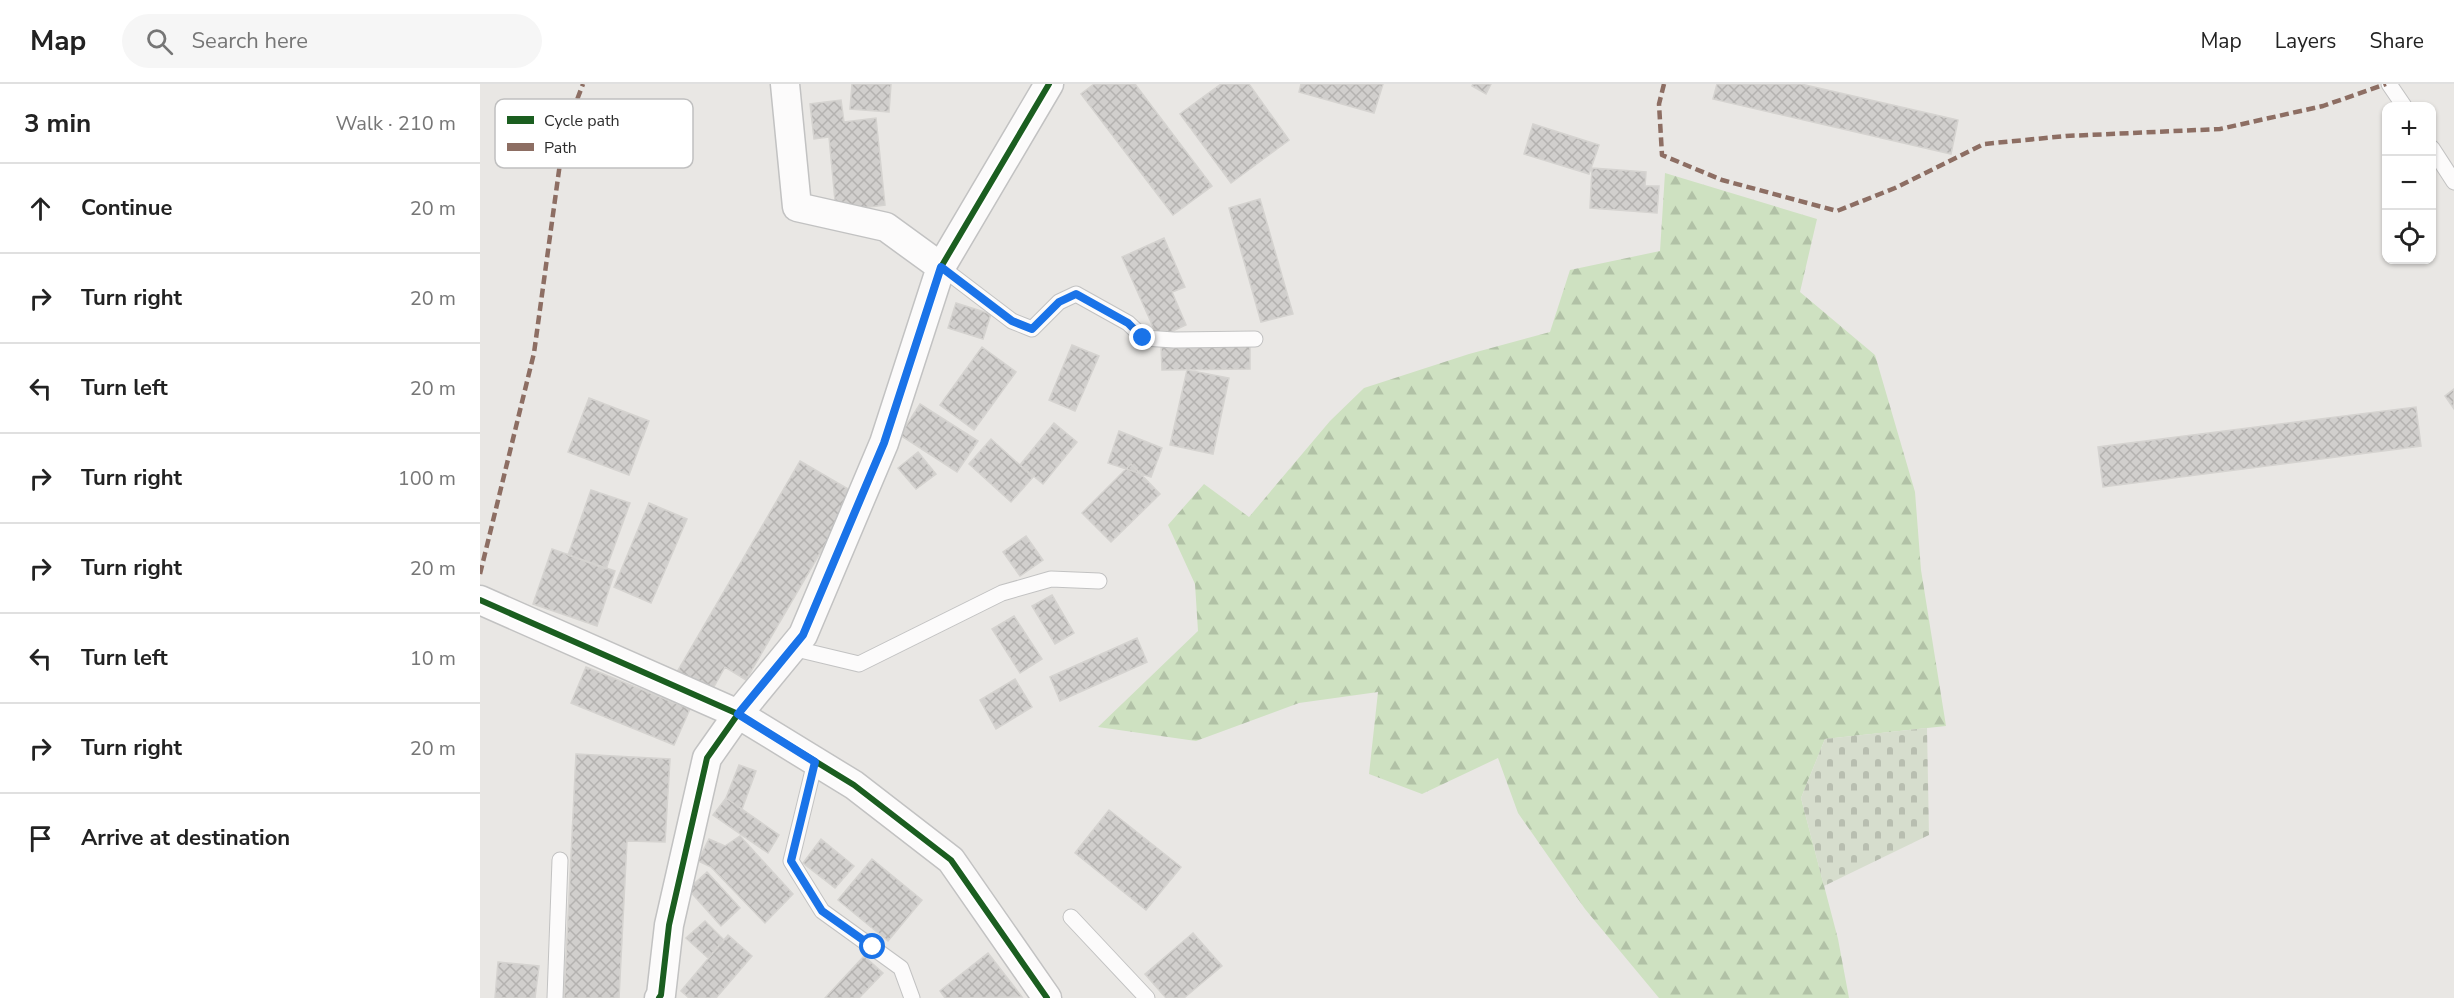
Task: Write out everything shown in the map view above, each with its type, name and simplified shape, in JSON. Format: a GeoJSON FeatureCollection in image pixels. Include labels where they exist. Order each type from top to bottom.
{"type":"FeatureCollection","features":[{"type":"Feature","properties":{"kind":"street"},"geometry":{"type":"LineString","coordinates":[[785,84],[797,207],[886,227],[941,267]]}},
{"type":"Feature","properties":{"kind":"street"},"geometry":{"type":"LineString","coordinates":[[659,998],[669,925],[707,758],[738,714],[803,635],[884,443],[941,267],[1049,84]]}},
{"type":"Feature","properties":{"kind":"street"},"geometry":{"type":"LineString","coordinates":[[480,600],[738,714],[854,784],[951,860],[1047,998]]}},
{"type":"Feature","properties":{"kind":"lane"},"geometry":{"type":"LineString","coordinates":[[2389,84],[2401,102]]}},
{"type":"Feature","properties":{"kind":"lane"},"geometry":{"type":"LineString","coordinates":[[2436,154],[2454,182]]}},
{"type":"Feature","properties":{"kind":"lane"},"geometry":{"type":"LineString","coordinates":[[941,267],[1012,321],[1032,329],[1059,302],[1076,294],[1128,323],[1143,338],[1255,339]]}},
{"type":"Feature","properties":{"kind":"lane"},"geometry":{"type":"LineString","coordinates":[[792,648],[859,664],[1002,593],[1052,579],[1100,581]]}},
{"type":"Feature","properties":{"kind":"lane"},"geometry":{"type":"LineString","coordinates":[[815,762],[791,861],[822,911],[901,968],[912,998]]}},
{"type":"Feature","properties":{"kind":"lane"},"geometry":{"type":"LineString","coordinates":[[555,998],[560,860]]}},
{"type":"Feature","properties":{"kind":"lane"},"geometry":{"type":"LineString","coordinates":[[1071,917],[1147,998]]}},
{"type":"Feature","properties":{"kind":"green space"},"geometry":{"type":"Polygon","coordinates":[[[1665,173],[1817,219],[1800,292],[1875,355],[1915,492],[1921,570],[1946,726],[1825,739],[1801,798],[1838,939],[1849,998],[1659,998],[1585,909],[1518,813],[1498,758],[1422,794],[1369,774],[1378,692],[1299,703],[1196,741],[1098,727],[1198,631],[1195,584],[1168,525],[1204,484],[1249,517],[1330,421],[1364,388],[1469,354],[1550,332],[1570,270],[1660,251],[1665,173]]]}},
{"type":"Feature","properties":{"kind":"green space"},"geometry":{"type":"Polygon","coordinates":[[[1927,728],[1929,835],[1824,886],[1801,798],[1825,739],[1927,728]]]}},
{"type":"Feature","properties":{"kind":"building"},"geometry":{"type":"Polygon","coordinates":[[[852,84],[891,84],[889,112],[850,109],[852,84]]]}},
{"type":"Feature","properties":{"kind":"building"},"geometry":{"type":"Polygon","coordinates":[[[1094,84],[1135,84],[1212,186],[1173,215],[1081,94],[1094,84]]]}},
{"type":"Feature","properties":{"kind":"building"},"geometry":{"type":"Polygon","coordinates":[[[1221,84],[1249,84],[1289,140],[1231,183],[1180,114],[1221,84]]]}},
{"type":"Feature","properties":{"kind":"building"},"geometry":{"type":"Polygon","coordinates":[[[1301,84],[1383,84],[1374,113],[1299,92],[1301,84]]]}},
{"type":"Feature","properties":{"kind":"building"},"geometry":{"type":"Polygon","coordinates":[[[1473,84],[1491,84],[1486,94],[1472,86],[1473,84]]]}},
{"type":"Feature","properties":{"kind":"building"},"geometry":{"type":"Polygon","coordinates":[[[1717,84],[1801,84],[1958,120],[1951,154],[1713,99],[1717,84]]]}},
{"type":"Feature","properties":{"kind":"building"},"geometry":{"type":"Polygon","coordinates":[[[841,100],[844,122],[876,118],[885,205],[836,211],[829,137],[814,139],[810,104],[841,100]]]}},
{"type":"Feature","properties":{"kind":"building"},"geometry":{"type":"Polygon","coordinates":[[[1533,124],[1599,145],[1589,174],[1524,154],[1533,124]]]}},
{"type":"Feature","properties":{"kind":"building"},"geometry":{"type":"Polygon","coordinates":[[[1592,168],[1646,172],[1645,186],[1659,186],[1657,213],[1590,208],[1592,168]]]}},
{"type":"Feature","properties":{"kind":"building"},"geometry":{"type":"Polygon","coordinates":[[[1260,199],[1293,314],[1261,322],[1229,208],[1260,199]]]}},
{"type":"Feature","properties":{"kind":"building"},"geometry":{"type":"Polygon","coordinates":[[[1164,238],[1185,287],[1172,292],[1186,325],[1158,338],[1122,257],[1164,238]]]}},
{"type":"Feature","properties":{"kind":"building"},"geometry":{"type":"Polygon","coordinates":[[[956,303],[991,314],[983,339],[948,328],[956,303]]]}},
{"type":"Feature","properties":{"kind":"building"},"geometry":{"type":"Polygon","coordinates":[[[1250,343],[1250,369],[1162,370],[1161,345],[1250,343]]]}},
{"type":"Feature","properties":{"kind":"building"},"geometry":{"type":"Polygon","coordinates":[[[1072,345],[1099,356],[1075,411],[1049,400],[1072,345]]]}},
{"type":"Feature","properties":{"kind":"building"},"geometry":{"type":"Polygon","coordinates":[[[982,347],[1016,372],[974,430],[940,405],[982,347]]]}},
{"type":"Feature","properties":{"kind":"building"},"geometry":{"type":"Polygon","coordinates":[[[1187,370],[1229,378],[1213,454],[1170,445],[1187,370]]]}},
{"type":"Feature","properties":{"kind":"building"},"geometry":{"type":"Polygon","coordinates":[[[2454,389],[2454,409],[2445,396],[2454,389]]]}},
{"type":"Feature","properties":{"kind":"building"},"geometry":{"type":"Polygon","coordinates":[[[589,398],[649,421],[629,475],[568,452],[589,398]]]}},
{"type":"Feature","properties":{"kind":"building"},"geometry":{"type":"Polygon","coordinates":[[[920,404],[978,441],[957,472],[900,435],[920,404]]]}},
{"type":"Feature","properties":{"kind":"building"},"geometry":{"type":"Polygon","coordinates":[[[2416,407],[2421,446],[2103,487],[2098,447],[2416,407]]]}},
{"type":"Feature","properties":{"kind":"building"},"geometry":{"type":"Polygon","coordinates":[[[1054,423],[1077,442],[1043,484],[1020,465],[1054,423]]]}},
{"type":"Feature","properties":{"kind":"building"},"geometry":{"type":"Polygon","coordinates":[[[1119,431],[1162,448],[1151,477],[1108,463],[1119,431]]]}},
{"type":"Feature","properties":{"kind":"building"},"geometry":{"type":"Polygon","coordinates":[[[991,439],[1033,477],[1011,502],[969,464],[991,439]]]}},
{"type":"Feature","properties":{"kind":"building"},"geometry":{"type":"Polygon","coordinates":[[[918,452],[936,474],[916,489],[898,468],[918,452]]]}},
{"type":"Feature","properties":{"kind":"building"},"geometry":{"type":"Polygon","coordinates":[[[800,461],[855,493],[746,680],[725,667],[711,692],[677,672],[800,461]]]}},
{"type":"Feature","properties":{"kind":"building"},"geometry":{"type":"Polygon","coordinates":[[[1131,464],[1160,494],[1111,542],[1082,513],[1131,464]]]}},
{"type":"Feature","properties":{"kind":"building"},"geometry":{"type":"Polygon","coordinates":[[[591,490],[630,503],[606,569],[568,555],[591,490]]]}},
{"type":"Feature","properties":{"kind":"building"},"geometry":{"type":"Polygon","coordinates":[[[649,503],[687,519],[651,603],[614,587],[649,503]]]}},
{"type":"Feature","properties":{"kind":"building"},"geometry":{"type":"Polygon","coordinates":[[[1026,536],[1043,560],[1020,576],[1003,552],[1026,536]]]}},
{"type":"Feature","properties":{"kind":"building"},"geometry":{"type":"Polygon","coordinates":[[[552,549],[615,571],[597,626],[533,604],[552,549]]]}},
{"type":"Feature","properties":{"kind":"building"},"geometry":{"type":"Polygon","coordinates":[[[1052,595],[1074,633],[1055,644],[1032,606],[1052,595]]]}},
{"type":"Feature","properties":{"kind":"building"},"geometry":{"type":"Polygon","coordinates":[[[1014,616],[1042,659],[1020,673],[992,629],[1014,616]]]}},
{"type":"Feature","properties":{"kind":"building"},"geometry":{"type":"Polygon","coordinates":[[[1137,638],[1147,662],[1060,701],[1050,677],[1137,638]]]}},
{"type":"Feature","properties":{"kind":"building"},"geometry":{"type":"Polygon","coordinates":[[[586,667],[690,709],[674,745],[571,703],[586,667]]]}},
{"type":"Feature","properties":{"kind":"building"},"geometry":{"type":"Polygon","coordinates":[[[1015,679],[1032,707],[996,729],[980,700],[1015,679]]]}},
{"type":"Feature","properties":{"kind":"building"},"geometry":{"type":"Polygon","coordinates":[[[576,754],[670,759],[665,842],[627,841],[619,998],[564,998],[576,754]]]}},
{"type":"Feature","properties":{"kind":"building"},"geometry":{"type":"Polygon","coordinates":[[[739,765],[756,771],[742,809],[726,798],[739,765]]]}},
{"type":"Feature","properties":{"kind":"building"},"geometry":{"type":"Polygon","coordinates":[[[726,798],[779,835],[768,853],[713,815],[726,798]]]}},
{"type":"Feature","properties":{"kind":"building"},"geometry":{"type":"Polygon","coordinates":[[[1109,810],[1181,867],[1146,910],[1075,853],[1109,810]]]}},
{"type":"Feature","properties":{"kind":"building"},"geometry":{"type":"Polygon","coordinates":[[[740,836],[793,894],[765,923],[711,867],[698,861],[709,839],[725,846],[740,836]]]}},
{"type":"Feature","properties":{"kind":"building"},"geometry":{"type":"Polygon","coordinates":[[[821,839],[854,866],[835,888],[803,863],[821,839]]]}},
{"type":"Feature","properties":{"kind":"building"},"geometry":{"type":"Polygon","coordinates":[[[872,859],[922,900],[888,941],[838,900],[872,859]]]}},
{"type":"Feature","properties":{"kind":"building"},"geometry":{"type":"Polygon","coordinates":[[[707,872],[740,908],[721,926],[688,889],[707,872]]]}},
{"type":"Feature","properties":{"kind":"building"},"geometry":{"type":"Polygon","coordinates":[[[705,921],[724,940],[708,958],[686,938],[705,921]]]}},
{"type":"Feature","properties":{"kind":"building"},"geometry":{"type":"Polygon","coordinates":[[[1193,933],[1222,966],[1184,998],[1166,998],[1145,974],[1193,933]]]}},
{"type":"Feature","properties":{"kind":"building"},"geometry":{"type":"Polygon","coordinates":[[[728,935],[752,956],[716,998],[689,998],[681,991],[728,935]]]}},
{"type":"Feature","properties":{"kind":"building"},"geometry":{"type":"Polygon","coordinates":[[[988,953],[1022,997],[945,998],[940,991],[988,953]]]}},
{"type":"Feature","properties":{"kind":"building"},"geometry":{"type":"Polygon","coordinates":[[[864,956],[883,973],[859,998],[825,998],[864,956]]]}},
{"type":"Feature","properties":{"kind":"building"},"geometry":{"type":"Polygon","coordinates":[[[498,962],[539,966],[535,998],[495,998],[498,962]]]}},
{"type":"Feature","properties":{"kind":"marked path"},"geometry":{"type":"LineString","coordinates":[[577,99],[583,84]]}},
{"type":"Feature","properties":{"kind":"marked path"},"geometry":{"type":"LineString","coordinates":[[1664,84],[1659,104],[1662,155],[1722,180],[1837,211],[1895,188],[1984,144],[2066,136],[2220,129],[2323,106],[2386,84]]}},
{"type":"Feature","properties":{"kind":"marked path"},"geometry":{"type":"LineString","coordinates":[[480,574],[534,353],[559,168]]}},
{"type":"Feature","properties":{"kind":"cycle path"},"geometry":{"type":"LineString","coordinates":[[480,600],[738,714],[803,635],[884,443],[941,267],[1049,84]]}},
{"type":"Feature","properties":{"kind":"cycle path"},"geometry":{"type":"LineString","coordinates":[[659,998],[669,925],[707,758],[738,714],[854,785],[951,860],[1047,998]]}},
{"type":"Feature","properties":{"kind":"route"},"geometry":{"type":"LineString","coordinates":[[873,947],[822,911],[791,861],[815,762],[738,714],[803,635],[884,443],[941,267],[1012,321],[1032,329],[1059,302],[1076,294],[1128,323],[1143,338]]}}]}
